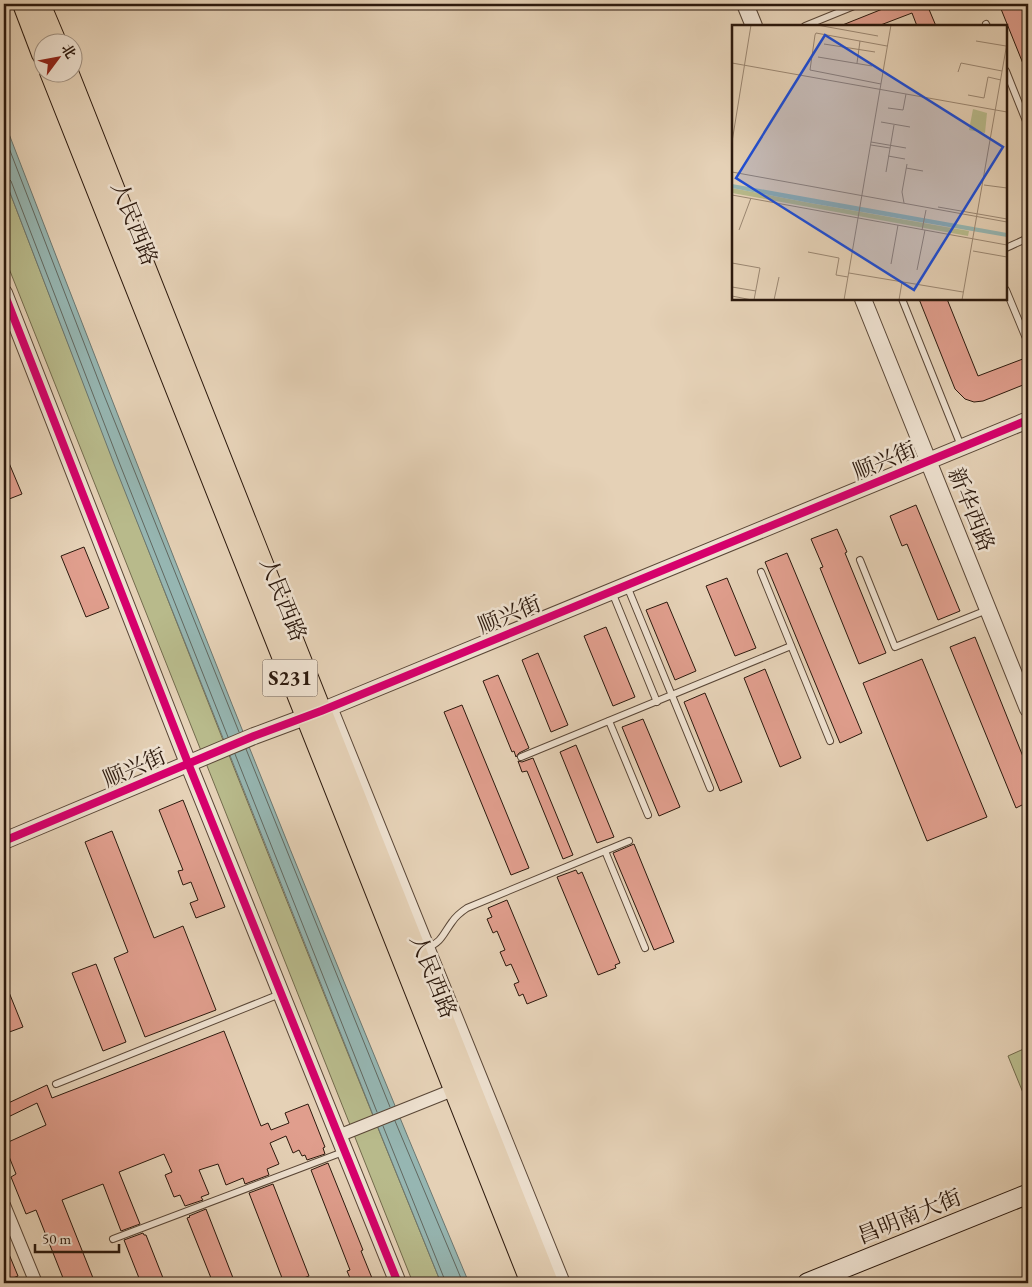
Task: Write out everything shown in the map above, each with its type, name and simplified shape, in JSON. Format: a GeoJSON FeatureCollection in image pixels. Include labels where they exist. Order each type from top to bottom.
{"type":"FeatureCollection","features":[{"type":"Feature","properties":{"kind":"main road"},"geometry":{"type":"LineString","coordinates":[[23,4],[34,32]]}},
{"type":"Feature","properties":{"kind":"main road"},"geometry":{"type":"LineString","coordinates":[[40,4],[52,32]]}},
{"type":"Feature","properties":{"kind":"main road","name":"人民西路"},"geometry":{"type":"LineString","coordinates":[[54,82],[319,712],[422,950],[548,1283]]}},
{"type":"Feature","properties":{"kind":"main road","name":"人民西路"},"geometry":{"type":"LineString","coordinates":[[72,82],[319,712],[453,1090],[531,1283]]}},
{"type":"Feature","properties":{"kind":"main road","name":"昌明南大街"},"geometry":{"type":"LineString","coordinates":[[807,1283],[1028,1194]]}},
{"type":"Feature","properties":{"kind":"main road","name":"昌明南大街"},"geometry":{"type":"LineString","coordinates":[[841,1283],[1028,1208]]}},
{"type":"Feature","properties":{"kind":"street"},"geometry":{"type":"LineString","coordinates":[[746,4],[754,25]]}},
{"type":"Feature","properties":{"kind":"street"},"geometry":{"type":"LineString","coordinates":[[4,293],[188,763],[398,1283]]}},
{"type":"Feature","properties":{"kind":"street","name":"新华西路"},"geometry":{"type":"LineString","coordinates":[[863,300],[1028,709]]}},
{"type":"Feature","properties":{"kind":"street","name":"顺兴街"},"geometry":{"type":"LineString","coordinates":[[4,841],[188,763],[319,712],[1028,420]]}},
{"type":"Feature","properties":{"kind":"street"},"geometry":{"type":"LineString","coordinates":[[422,950],[564,1283]]}},
{"type":"Feature","properties":{"kind":"street"},"geometry":{"type":"LineString","coordinates":[[341,1144],[370,1123],[453,1090]]}},
{"type":"Feature","properties":{"kind":"street"},"geometry":{"type":"LineString","coordinates":[[4,1205],[36,1283]]}},
{"type":"Feature","properties":{"kind":"lane"},"geometry":{"type":"LineString","coordinates":[[807,25],[859,4]]}},
{"type":"Feature","properties":{"kind":"lane"},"geometry":{"type":"LineString","coordinates":[[1007,74],[1028,126]]}},
{"type":"Feature","properties":{"kind":"lane"},"geometry":{"type":"LineString","coordinates":[[1007,248],[1028,238]]}},
{"type":"Feature","properties":{"kind":"lane"},"geometry":{"type":"LineString","coordinates":[[1007,292],[1028,344]]}},
{"type":"Feature","properties":{"kind":"lane"},"geometry":{"type":"LineString","coordinates":[[902,300],[961,447]]}},
{"type":"Feature","properties":{"kind":"lane"},"geometry":{"type":"LineString","coordinates":[[860,560],[895,647],[988,609]]}},
{"type":"Feature","properties":{"kind":"lane"},"geometry":{"type":"LineString","coordinates":[[761,572],[830,741]]}},
{"type":"Feature","properties":{"kind":"lane"},"geometry":{"type":"LineString","coordinates":[[619,588],[672,695],[710,788]]}},
{"type":"Feature","properties":{"kind":"lane"},"geometry":{"type":"LineString","coordinates":[[619,588],[657,702]]}},
{"type":"Feature","properties":{"kind":"lane"},"geometry":{"type":"LineString","coordinates":[[522,757],[791,646]]}},
{"type":"Feature","properties":{"kind":"lane"},"geometry":{"type":"LineString","coordinates":[[609,721],[648,815]]}},
{"type":"Feature","properties":{"kind":"lane"},"geometry":{"type":"LineString","coordinates":[[422,950],[444,936],[452,922],[467,908],[629,841]]}},
{"type":"Feature","properties":{"kind":"lane"},"geometry":{"type":"LineString","coordinates":[[605,851],[645,948]]}},
{"type":"Feature","properties":{"kind":"lane"},"geometry":{"type":"LineString","coordinates":[[56,1084],[280,994]]}},
{"type":"Feature","properties":{"kind":"lane"},"geometry":{"type":"LineString","coordinates":[[113,1239],[341,1144]]}},
{"type":"Feature","properties":{"kind":"green space"},"geometry":{"type":"Polygon","coordinates":[[[4,177],[329,1007],[441,1283],[413,1283],[4,256],[4,177]]]}},
{"type":"Feature","properties":{"kind":"green space"},"geometry":{"type":"Polygon","coordinates":[[[1028,1047],[1028,1105],[1008,1056],[1028,1047]]]}},
{"type":"Feature","properties":{"kind":"water"},"geometry":{"type":"Polygon","coordinates":[[[4,121],[232,704],[349,994],[469,1283],[441,1283],[381,1135],[114,464],[4,177],[4,121]]]}},
{"type":"Feature","properties":{"kind":"building"},"geometry":{"type":"Polygon","coordinates":[[[895,4],[934,4],[928,7],[936,25],[917,25],[912,13],[881,25],[842,25],[895,4]]]}},
{"type":"Feature","properties":{"kind":"building"},"geometry":{"type":"Polygon","coordinates":[[[999,4],[1024,4],[1028,14],[1028,76],[999,4]]]}},
{"type":"Feature","properties":{"kind":"building"},"geometry":{"type":"Polygon","coordinates":[[[919,300],[947,300],[978,376],[1028,357],[1028,383],[983,401],[974,402],[965,399],[955,389],[919,300]]]}},
{"type":"Feature","properties":{"kind":"building"},"geometry":{"type":"Polygon","coordinates":[[[4,451],[22,494],[4,501],[4,451]]]}},
{"type":"Feature","properties":{"kind":"building"},"geometry":{"type":"Polygon","coordinates":[[[916,505],[960,611],[938,620],[907,544],[902,546],[890,516],[916,505]]]}},
{"type":"Feature","properties":{"kind":"building"},"geometry":{"type":"Polygon","coordinates":[[[837,529],[886,653],[859,664],[820,568],[823,567],[811,539],[837,529]]]}},
{"type":"Feature","properties":{"kind":"building"},"geometry":{"type":"Polygon","coordinates":[[[84,547],[109,608],[86,617],[61,556],[84,547]]]}},
{"type":"Feature","properties":{"kind":"building"},"geometry":{"type":"Polygon","coordinates":[[[787,553],[862,733],[840,743],[765,562],[787,553]]]}},
{"type":"Feature","properties":{"kind":"building"},"geometry":{"type":"Polygon","coordinates":[[[727,578],[756,648],[735,656],[706,586],[727,578]]]}},
{"type":"Feature","properties":{"kind":"building"},"geometry":{"type":"Polygon","coordinates":[[[667,602],[696,671],[675,680],[646,610],[667,602]]]}},
{"type":"Feature","properties":{"kind":"building"},"geometry":{"type":"Polygon","coordinates":[[[606,627],[635,697],[613,706],[584,636],[606,627]]]}},
{"type":"Feature","properties":{"kind":"building"},"geometry":{"type":"Polygon","coordinates":[[[975,637],[1028,769],[1028,802],[1016,808],[950,647],[975,637]]]}},
{"type":"Feature","properties":{"kind":"building"},"geometry":{"type":"Polygon","coordinates":[[[538,653],[568,725],[551,732],[522,660],[538,653]]]}},
{"type":"Feature","properties":{"kind":"building"},"geometry":{"type":"Polygon","coordinates":[[[922,659],[987,817],[927,841],[863,683],[922,659]]]}},
{"type":"Feature","properties":{"kind":"building"},"geometry":{"type":"Polygon","coordinates":[[[765,669],[801,758],[780,767],[744,678],[765,669]]]}},
{"type":"Feature","properties":{"kind":"building"},"geometry":{"type":"Polygon","coordinates":[[[498,675],[529,748],[519,753],[516,757],[514,751],[512,752],[483,681],[498,675]]]}},
{"type":"Feature","properties":{"kind":"building"},"geometry":{"type":"Polygon","coordinates":[[[705,693],[742,782],[720,791],[684,702],[705,693]]]}},
{"type":"Feature","properties":{"kind":"building"},"geometry":{"type":"Polygon","coordinates":[[[462,705],[529,868],[511,875],[444,712],[462,705]]]}},
{"type":"Feature","properties":{"kind":"building"},"geometry":{"type":"Polygon","coordinates":[[[643,719],[680,807],[659,816],[622,727],[643,719]]]}},
{"type":"Feature","properties":{"kind":"building"},"geometry":{"type":"Polygon","coordinates":[[[576,745],[614,837],[597,843],[560,752],[576,745]]]}},
{"type":"Feature","properties":{"kind":"building"},"geometry":{"type":"Polygon","coordinates":[[[533,758],[573,855],[563,859],[527,771],[522,772],[518,761],[522,762],[533,758]]]}},
{"type":"Feature","properties":{"kind":"building"},"geometry":{"type":"Polygon","coordinates":[[[183,800],[225,907],[196,918],[190,903],[198,900],[191,882],[183,885],[178,871],[183,870],[159,810],[183,800]]]}},
{"type":"Feature","properties":{"kind":"building"},"geometry":{"type":"Polygon","coordinates":[[[112,831],[154,938],[183,926],[216,1010],[145,1037],[114,958],[128,952],[85,842],[112,831]]]}},
{"type":"Feature","properties":{"kind":"building"},"geometry":{"type":"Polygon","coordinates":[[[634,844],[674,942],[654,950],[613,853],[634,844]]]}},
{"type":"Feature","properties":{"kind":"building"},"geometry":{"type":"Polygon","coordinates":[[[576,870],[578,874],[582,872],[620,963],[615,965],[616,968],[598,975],[557,877],[576,870]]]}},
{"type":"Feature","properties":{"kind":"building"},"geometry":{"type":"Polygon","coordinates":[[[507,900],[547,996],[527,1004],[523,994],[519,996],[514,984],[519,982],[511,964],[506,966],[500,952],[505,950],[497,931],[493,933],[487,919],[492,917],[488,908],[507,900]]]}},
{"type":"Feature","properties":{"kind":"building"},"geometry":{"type":"Polygon","coordinates":[[[96,964],[126,1042],[103,1051],[72,973],[96,964]]]}},
{"type":"Feature","properties":{"kind":"building"},"geometry":{"type":"Polygon","coordinates":[[[4,980],[23,1027],[4,1034],[4,980]]]}},
{"type":"Feature","properties":{"kind":"building"},"geometry":{"type":"Polygon","coordinates":[[[224,1031],[261,1126],[268,1123],[271,1130],[289,1123],[285,1113],[308,1104],[325,1147],[323,1148],[325,1154],[307,1160],[305,1155],[302,1156],[299,1150],[293,1153],[286,1136],[270,1143],[279,1164],[267,1169],[269,1175],[245,1184],[243,1178],[226,1185],[218,1164],[199,1170],[209,1194],[201,1197],[203,1200],[185,1206],[180,1195],[174,1197],[165,1175],[172,1172],[164,1154],[119,1172],[140,1224],[121,1231],[103,1184],[62,1200],[95,1283],[65,1283],[36,1210],[26,1214],[11,1177],[16,1174],[4,1144],[46,1125],[37,1103],[4,1119],[4,1105],[47,1085],[52,1098],[224,1031]]]}},
{"type":"Feature","properties":{"kind":"building"},"geometry":{"type":"Polygon","coordinates":[[[328,1163],[363,1250],[361,1251],[374,1283],[352,1283],[347,1271],[350,1270],[311,1170],[328,1163]]]}},
{"type":"Feature","properties":{"kind":"building"},"geometry":{"type":"Polygon","coordinates":[[[273,1184],[309,1276],[291,1283],[284,1283],[249,1193],[273,1184]]]}},
{"type":"Feature","properties":{"kind":"building"},"geometry":{"type":"Polygon","coordinates":[[[206,1209],[235,1283],[213,1283],[187,1218],[206,1209]]]}},
{"type":"Feature","properties":{"kind":"building"},"geometry":{"type":"Polygon","coordinates":[[[143,1233],[146,1235],[165,1283],[141,1283],[124,1240],[143,1233]]]}},
{"type":"Feature","properties":{"kind":"building"},"geometry":{"type":"Polygon","coordinates":[[[4,1242],[18,1276],[8,1280],[4,1269],[4,1242]]]}},
{"type":"Feature","properties":{"kind":"cycle path"},"geometry":{"type":"LineString","coordinates":[[4,293],[188,763],[398,1283]]}},
{"type":"Feature","properties":{"kind":"cycle path"},"geometry":{"type":"LineString","coordinates":[[4,841],[254,736],[321,711],[1028,420]]}}]}
